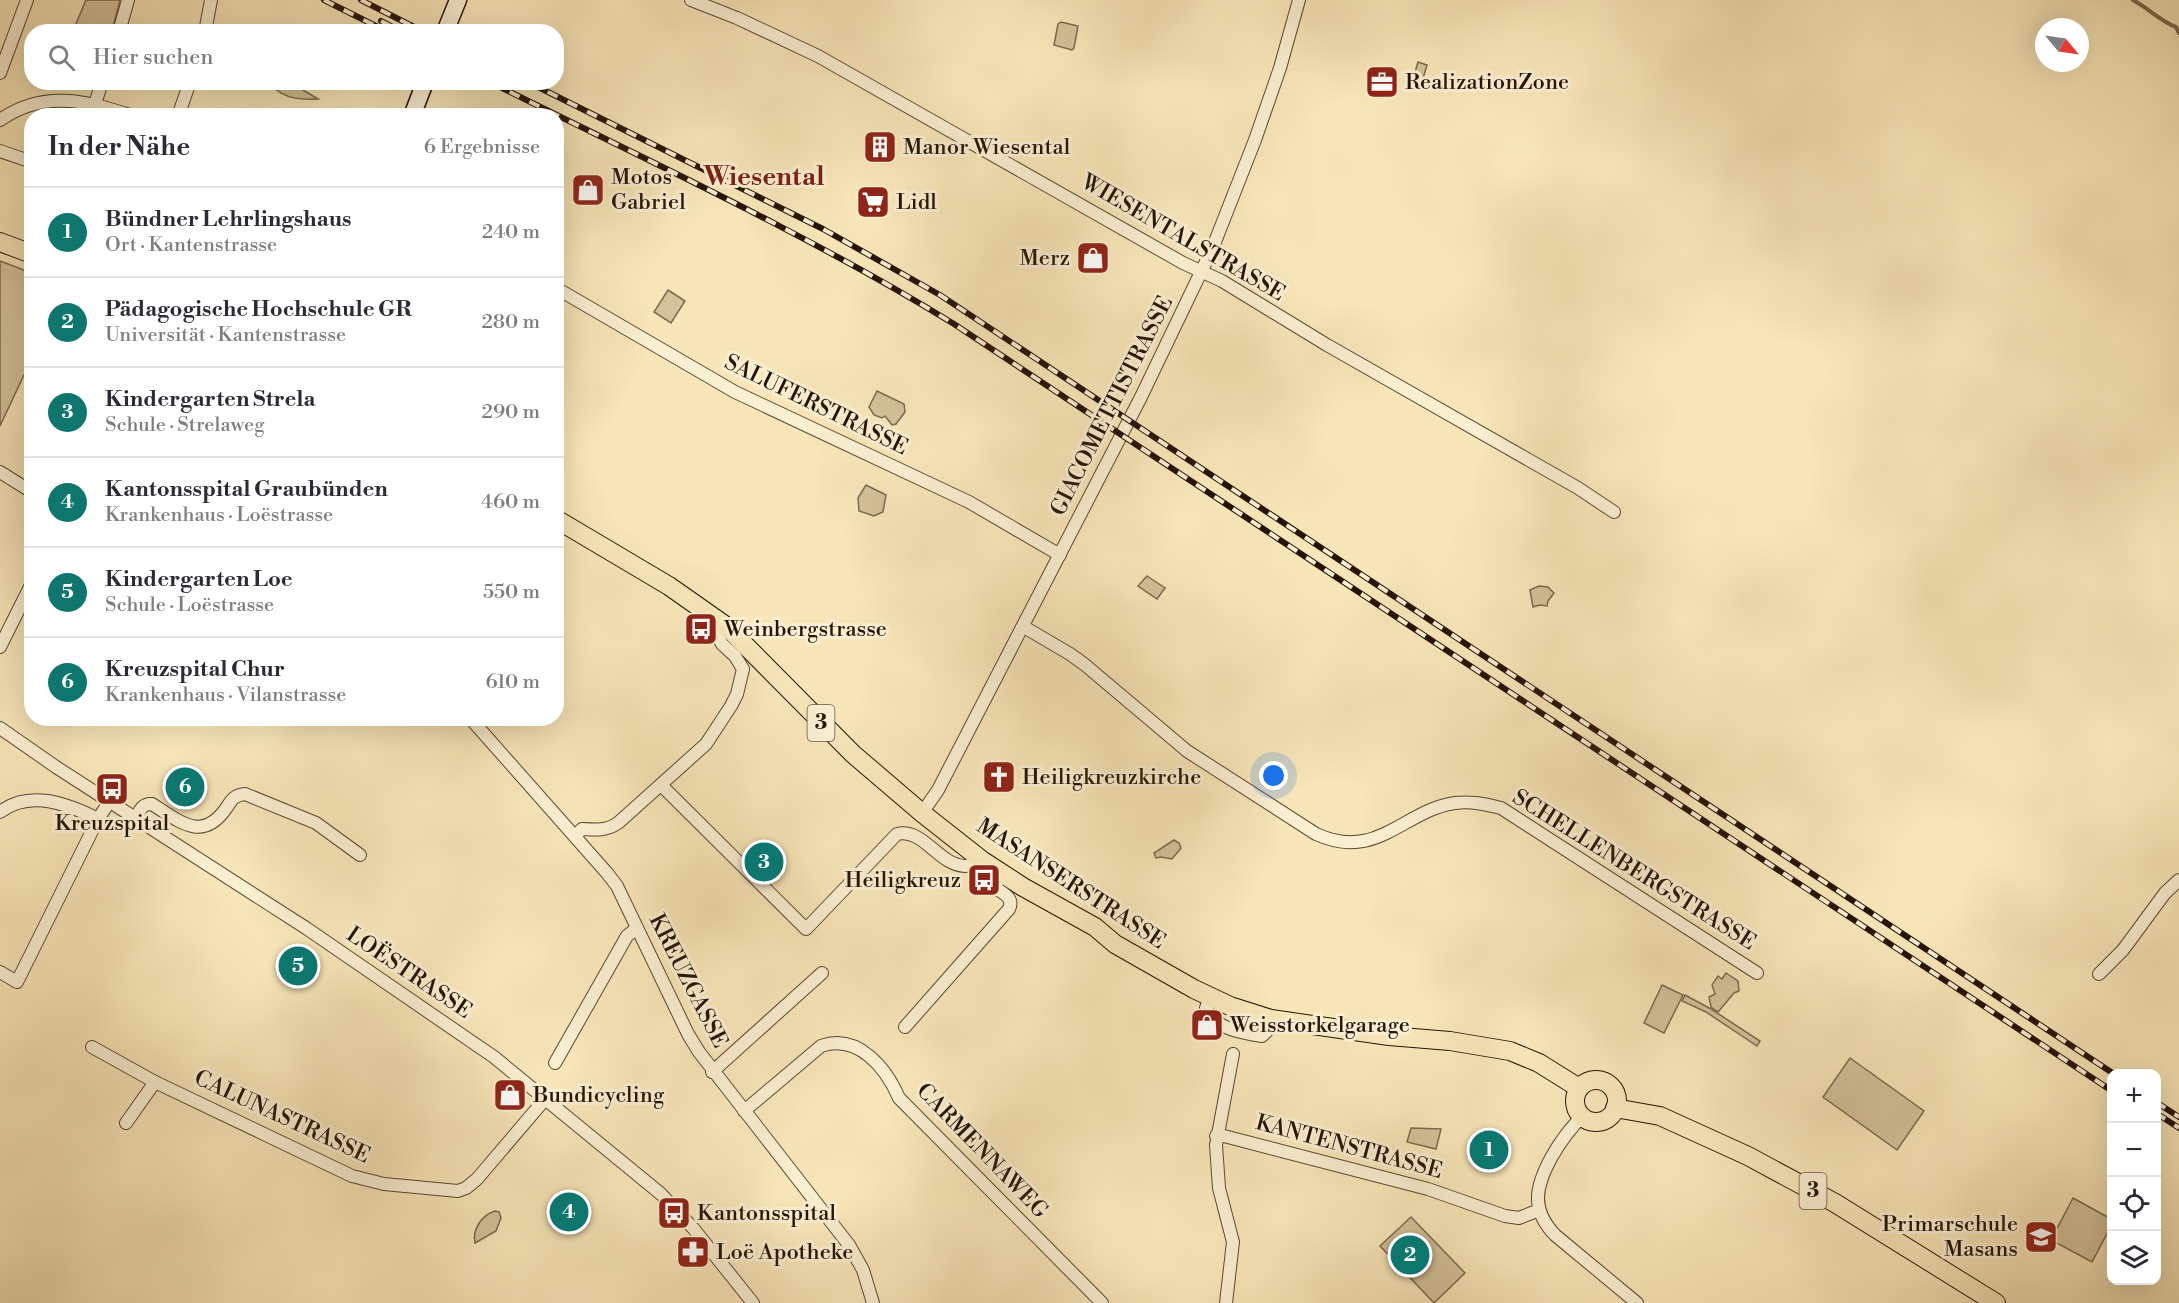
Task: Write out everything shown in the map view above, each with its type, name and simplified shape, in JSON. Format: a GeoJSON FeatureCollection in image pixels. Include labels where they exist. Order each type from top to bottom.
{"type":"FeatureCollection","features":[{"type":"Feature","properties":{"kind":"main road"},"geometry":{"type":"LineString","coordinates":[[448,24],[458,0]]}},
{"type":"Feature","properties":{"kind":"main road"},"geometry":{"type":"LineString","coordinates":[[415,108],[422,90]]}},
{"type":"Feature","properties":{"kind":"main road"},"geometry":{"type":"LineString","coordinates":[[0,242],[24,251]]}},
{"type":"Feature","properties":{"kind":"main road","name":"MASANSERSTRASSE"},"geometry":{"type":"LineString","coordinates":[[564,524],[669,586],[726,626],[853,754],[922,813],[990,866],[1095,927],[1115,944],[1210,997],[1271,1019],[1389,1036],[1450,1041],[1510,1051],[1546,1066],[1580,1088]]}},
{"type":"Feature","properties":{"kind":"main road"},"geometry":{"type":"LineString","coordinates":[[1600,1080],[1609,1084],[1616,1095],[1616,1108],[1601,1121],[1588,1120],[1576,1106],[1577,1094],[1580,1088],[1590,1081],[1600,1080]]}},
{"type":"Feature","properties":{"kind":"main road","name":"3"},"geometry":{"type":"LineString","coordinates":[[1616,1108],[1659,1116],[1748,1156],[1835,1203],[1996,1303]]}},
{"type":"Feature","properties":{"kind":"street"},"geometry":{"type":"LineString","coordinates":[[0,73],[27,0]]}},
{"type":"Feature","properties":{"kind":"street"},"geometry":{"type":"LineString","coordinates":[[121,24],[128,0]]}},
{"type":"Feature","properties":{"kind":"street"},"geometry":{"type":"LineString","coordinates":[[206,24],[211,0]]}},
{"type":"Feature","properties":{"kind":"street","name":"WIESENTALSTRASSE"},"geometry":{"type":"LineString","coordinates":[[691,0],[747,22],[818,56],[1183,263],[1222,281],[1327,345],[1578,488],[1614,512]]}},
{"type":"Feature","properties":{"kind":"street","name":"GIACOMETTISTRASSE"},"geometry":{"type":"LineString","coordinates":[[922,813],[938,790],[1024,627],[1202,271],[1255,140],[1280,68],[1299,0]]}},
{"type":"Feature","properties":{"kind":"street"},"geometry":{"type":"LineString","coordinates":[[95,104],[99,90]]}},
{"type":"Feature","properties":{"kind":"street"},"geometry":{"type":"LineString","coordinates":[[181,108],[187,90]]}},
{"type":"Feature","properties":{"kind":"street"},"geometry":{"type":"LineString","coordinates":[[0,120],[14,110],[43,102],[71,100],[108,108]]}},
{"type":"Feature","properties":{"kind":"street"},"geometry":{"type":"LineString","coordinates":[[0,151],[24,159]]}},
{"type":"Feature","properties":{"kind":"street","name":"SALUFERSTRASSE"},"geometry":{"type":"LineString","coordinates":[[564,293],[735,392],[969,502],[1060,555]]}},
{"type":"Feature","properties":{"kind":"street"},"geometry":{"type":"LineString","coordinates":[[0,472],[24,487]]}},
{"type":"Feature","properties":{"kind":"street"},"geometry":{"type":"LineString","coordinates":[[0,647],[24,599]]}},
{"type":"Feature","properties":{"kind":"street"},"geometry":{"type":"LineString","coordinates":[[575,836],[582,829],[611,828],[706,744],[737,694],[743,669],[718,637],[726,626]]}},
{"type":"Feature","properties":{"kind":"street","name":"SCHELLENBERGSTRASSE"},"geometry":{"type":"LineString","coordinates":[[1024,627],[1084,664],[1187,751],[1316,834],[1334,840],[1357,842],[1374,839],[1433,810],[1453,803],[1473,802],[1501,808],[1757,973]]}},
{"type":"Feature","properties":{"kind":"street","name":"KREUZGASSE"},"geometry":{"type":"LineString","coordinates":[[477,726],[575,836],[616,886],[688,1034],[712,1072],[849,1245],[863,1270],[873,1303]]}},
{"type":"Feature","properties":{"kind":"street","name":"LOËSTRASSE"},"geometry":{"type":"LineString","coordinates":[[0,728],[385,982],[494,1057],[661,1194],[693,1228],[753,1303]]}},
{"type":"Feature","properties":{"kind":"street"},"geometry":{"type":"LineString","coordinates":[[662,784],[806,929],[897,834],[909,834],[918,838],[952,862],[964,866],[990,866],[997,889],[1010,900],[1009,909],[905,1027]]}},
{"type":"Feature","properties":{"kind":"street"},"geometry":{"type":"LineString","coordinates":[[136,817],[143,806],[152,804],[183,824],[202,827],[213,823],[221,816],[233,798],[245,794],[316,823],[360,855]]}},
{"type":"Feature","properties":{"kind":"street"},"geometry":{"type":"LineString","coordinates":[[0,812],[13,803],[28,800],[55,802],[74,807],[98,819]]}},
{"type":"Feature","properties":{"kind":"street"},"geometry":{"type":"LineString","coordinates":[[0,972],[17,982],[98,819],[110,801]]}},
{"type":"Feature","properties":{"kind":"street"},"geometry":{"type":"LineString","coordinates":[[2099,974],[2124,950],[2165,893],[2179,880]]}},
{"type":"Feature","properties":{"kind":"street"},"geometry":{"type":"LineString","coordinates":[[555,1063],[627,936],[637,928]]}},
{"type":"Feature","properties":{"kind":"street"},"geometry":{"type":"LineString","coordinates":[[712,1072],[822,973]]}},
{"type":"Feature","properties":{"kind":"street","name":"CARMENNAWEG"},"geometry":{"type":"LineString","coordinates":[[744,1111],[821,1046],[832,1042],[854,1045],[890,1078],[899,1098],[1102,1303]]}},
{"type":"Feature","properties":{"kind":"street","name":"CALUNASTRASSE"},"geometry":{"type":"LineString","coordinates":[[92,1047],[155,1082],[352,1176],[384,1184],[458,1191],[471,1185],[546,1098]]}},
{"type":"Feature","properties":{"kind":"street"},"geometry":{"type":"LineString","coordinates":[[1226,1303],[1233,1242],[1216,1174],[1216,1136],[1229,1083],[1233,1054]]}},
{"type":"Feature","properties":{"kind":"street"},"geometry":{"type":"LineString","coordinates":[[126,1123],[155,1082]]}},
{"type":"Feature","properties":{"kind":"street"},"geometry":{"type":"LineString","coordinates":[[1583,1116],[1573,1125],[1556,1149],[1543,1173],[1538,1191],[1539,1210],[1545,1223],[1555,1235],[1637,1303]]}},
{"type":"Feature","properties":{"kind":"street","name":"KANTENSTRASSE"},"geometry":{"type":"LineString","coordinates":[[1216,1136],[1224,1136],[1428,1189],[1505,1216],[1519,1218],[1539,1210]]}},
{"type":"Feature","properties":{"kind":"shaded area"},"geometry":{"type":"Polygon","coordinates":[[[86,0],[120,0],[114,24],[76,24],[86,0]]]}},
{"type":"Feature","properties":{"kind":"shaded area"},"geometry":{"type":"Polygon","coordinates":[[[1061,22],[1078,26],[1072,50],[1054,45],[1058,24],[1061,22]]]}},
{"type":"Feature","properties":{"kind":"shaded area"},"geometry":{"type":"Polygon","coordinates":[[[1418,62],[1427,65],[1420,89],[1411,86],[1418,62]]]}},
{"type":"Feature","properties":{"kind":"shaded area"},"geometry":{"type":"Polygon","coordinates":[[[303,90],[318,99],[294,98],[278,91],[303,90]]]}},
{"type":"Feature","properties":{"kind":"shaded area"},"geometry":{"type":"Polygon","coordinates":[[[0,261],[24,270],[24,375],[0,426],[0,261]]]}},
{"type":"Feature","properties":{"kind":"shaded area"},"geometry":{"type":"Polygon","coordinates":[[[668,290],[685,301],[671,323],[654,312],[668,290]]]}},
{"type":"Feature","properties":{"kind":"shaded area"},"geometry":{"type":"Polygon","coordinates":[[[877,391],[904,404],[905,412],[896,424],[892,425],[885,416],[882,418],[874,415],[869,407],[877,391]]]}},
{"type":"Feature","properties":{"kind":"shaded area"},"geometry":{"type":"Polygon","coordinates":[[[866,485],[886,495],[883,512],[874,516],[859,511],[858,498],[866,485]]]}},
{"type":"Feature","properties":{"kind":"shaded area"},"geometry":{"type":"Polygon","coordinates":[[[1147,576],[1165,588],[1157,599],[1138,586],[1147,576]]]}},
{"type":"Feature","properties":{"kind":"shaded area"},"geometry":{"type":"Polygon","coordinates":[[[1539,586],[1548,587],[1554,593],[1547,606],[1533,607],[1530,590],[1539,586]]]}},
{"type":"Feature","properties":{"kind":"shaded area"},"geometry":{"type":"Polygon","coordinates":[[[1174,840],[1181,848],[1172,859],[1156,858],[1154,853],[1174,840]]]}},
{"type":"Feature","properties":{"kind":"shaded area"},"geometry":{"type":"Polygon","coordinates":[[[1726,973],[1738,981],[1739,991],[1734,993],[1718,1012],[1711,1007],[1709,997],[1715,994],[1712,985],[1718,976],[1722,979],[1726,973]]]}},
{"type":"Feature","properties":{"kind":"shaded area"},"geometry":{"type":"Polygon","coordinates":[[[1662,985],[1683,995],[1664,1033],[1644,1023],[1662,985]]]}},
{"type":"Feature","properties":{"kind":"shaded area"},"geometry":{"type":"Polygon","coordinates":[[[1685,995],[1760,1041],[1757,1046],[1706,1012],[1682,1001],[1685,995]]]}},
{"type":"Feature","properties":{"kind":"shaded area"},"geometry":{"type":"Polygon","coordinates":[[[1850,1058],[1924,1111],[1897,1150],[1823,1097],[1850,1058]]]}},
{"type":"Feature","properties":{"kind":"shaded area"},"geometry":{"type":"Polygon","coordinates":[[[1411,1128],[1441,1129],[1436,1149],[1407,1142],[1411,1128]]]}},
{"type":"Feature","properties":{"kind":"shaded area"},"geometry":{"type":"Polygon","coordinates":[[[2073,1198],[2107,1217],[2107,1234],[2092,1262],[2051,1240],[2073,1198]]]}},
{"type":"Feature","properties":{"kind":"shaded area"},"geometry":{"type":"Polygon","coordinates":[[[495,1211],[499,1212],[501,1218],[496,1231],[475,1243],[475,1233],[479,1223],[495,1211]]]}},
{"type":"Feature","properties":{"kind":"shaded area"},"geometry":{"type":"Polygon","coordinates":[[[1411,1217],[1465,1273],[1434,1303],[1380,1246],[1411,1217]]]}},
{"type":"Feature","properties":{"kind":"waterway"},"geometry":{"type":"LineString","coordinates":[[2133,0],[2176,27],[2179,33]]}},
{"type":"Feature","properties":{"kind":"railway"},"geometry":{"type":"LineString","coordinates":[[324,0],[372,24]]}},
{"type":"Feature","properties":{"kind":"railway"},"geometry":{"type":"LineString","coordinates":[[361,0],[408,24]]}},
{"type":"Feature","properties":{"kind":"railway"},"geometry":{"type":"LineString","coordinates":[[381,21],[387,24]]}},
{"type":"Feature","properties":{"kind":"railway"},"geometry":{"type":"LineString","coordinates":[[506,90],[543,108]]}},
{"type":"Feature","properties":{"kind":"railway"},"geometry":{"type":"LineString","coordinates":[[544,90],[823,229],[940,295],[2107,1069]]}},
{"type":"Feature","properties":{"kind":"railway"},"geometry":{"type":"LineString","coordinates":[[564,119],[783,228],[954,324],[2107,1088]]}},
{"type":"Feature","properties":{"kind":"railway"},"geometry":{"type":"LineString","coordinates":[[2161,1105],[2179,1117]]}},
{"type":"Feature","properties":{"kind":"railway"},"geometry":{"type":"LineString","coordinates":[[2161,1116],[2179,1128]]}},
{"type":"Feature","properties":{"kind":"place","name":"RealizationZone"},"geometry":{"type":"Point","coordinates":[1382,82]}},
{"type":"Feature","properties":{"kind":"place","name":"Manor Wiesental"},"geometry":{"type":"Point","coordinates":[880,147]}},
{"type":"Feature","properties":{"kind":"place","name":"Motos Gabriel"},"geometry":{"type":"Point","coordinates":[588,190]}},
{"type":"Feature","properties":{"kind":"place","name":"Lidl"},"geometry":{"type":"Point","coordinates":[873,202]}},
{"type":"Feature","properties":{"kind":"place","name":"Merz"},"geometry":{"type":"Point","coordinates":[1093,258]}},
{"type":"Feature","properties":{"kind":"place","name":"Weinbergstrasse"},"geometry":{"type":"Point","coordinates":[701,629]}},
{"type":"Feature","properties":{"kind":"place","name":"Heiligkreuzkirche"},"geometry":{"type":"Point","coordinates":[999,777]}},
{"type":"Feature","properties":{"kind":"place","name":"Kreuzspital Chur"},"geometry":{"type":"Point","coordinates":[185,787]}},
{"type":"Feature","properties":{"kind":"place","name":"Kreuzspital"},"geometry":{"type":"Point","coordinates":[112,789]}},
{"type":"Feature","properties":{"kind":"place","name":"Kindergarten Strela"},"geometry":{"type":"Point","coordinates":[764,862]}},
{"type":"Feature","properties":{"kind":"place","name":"Heiligkreuz"},"geometry":{"type":"Point","coordinates":[984,880]}},
{"type":"Feature","properties":{"kind":"place","name":"Kindergarten Loe"},"geometry":{"type":"Point","coordinates":[298,966]}},
{"type":"Feature","properties":{"kind":"place","name":"Weisstorkelgarage"},"geometry":{"type":"Point","coordinates":[1207,1025]}},
{"type":"Feature","properties":{"kind":"place","name":"Bundicycling"},"geometry":{"type":"Point","coordinates":[510,1095]}},
{"type":"Feature","properties":{"kind":"place","name":"Bündner Lehrlingshaus"},"geometry":{"type":"Point","coordinates":[1489,1150]}},
{"type":"Feature","properties":{"kind":"place","name":"Kantonsspital Graubünden"},"geometry":{"type":"Point","coordinates":[569,1212]}},
{"type":"Feature","properties":{"kind":"place","name":"Kantonsspital"},"geometry":{"type":"Point","coordinates":[674,1213]}},
{"type":"Feature","properties":{"kind":"place","name":"Primarschule Masans"},"geometry":{"type":"Point","coordinates":[2041,1237]}},
{"type":"Feature","properties":{"kind":"place","name":"Loë Apotheke"},"geometry":{"type":"Point","coordinates":[693,1252]}},
{"type":"Feature","properties":{"kind":"place","name":"Pädagogische Hochschule GR"},"geometry":{"type":"Point","coordinates":[1410,1255]}},
{"type":"Feature","properties":{"kind":"district","name":"Wiesental"},"geometry":{"type":"Point","coordinates":[764,177]}}]}
